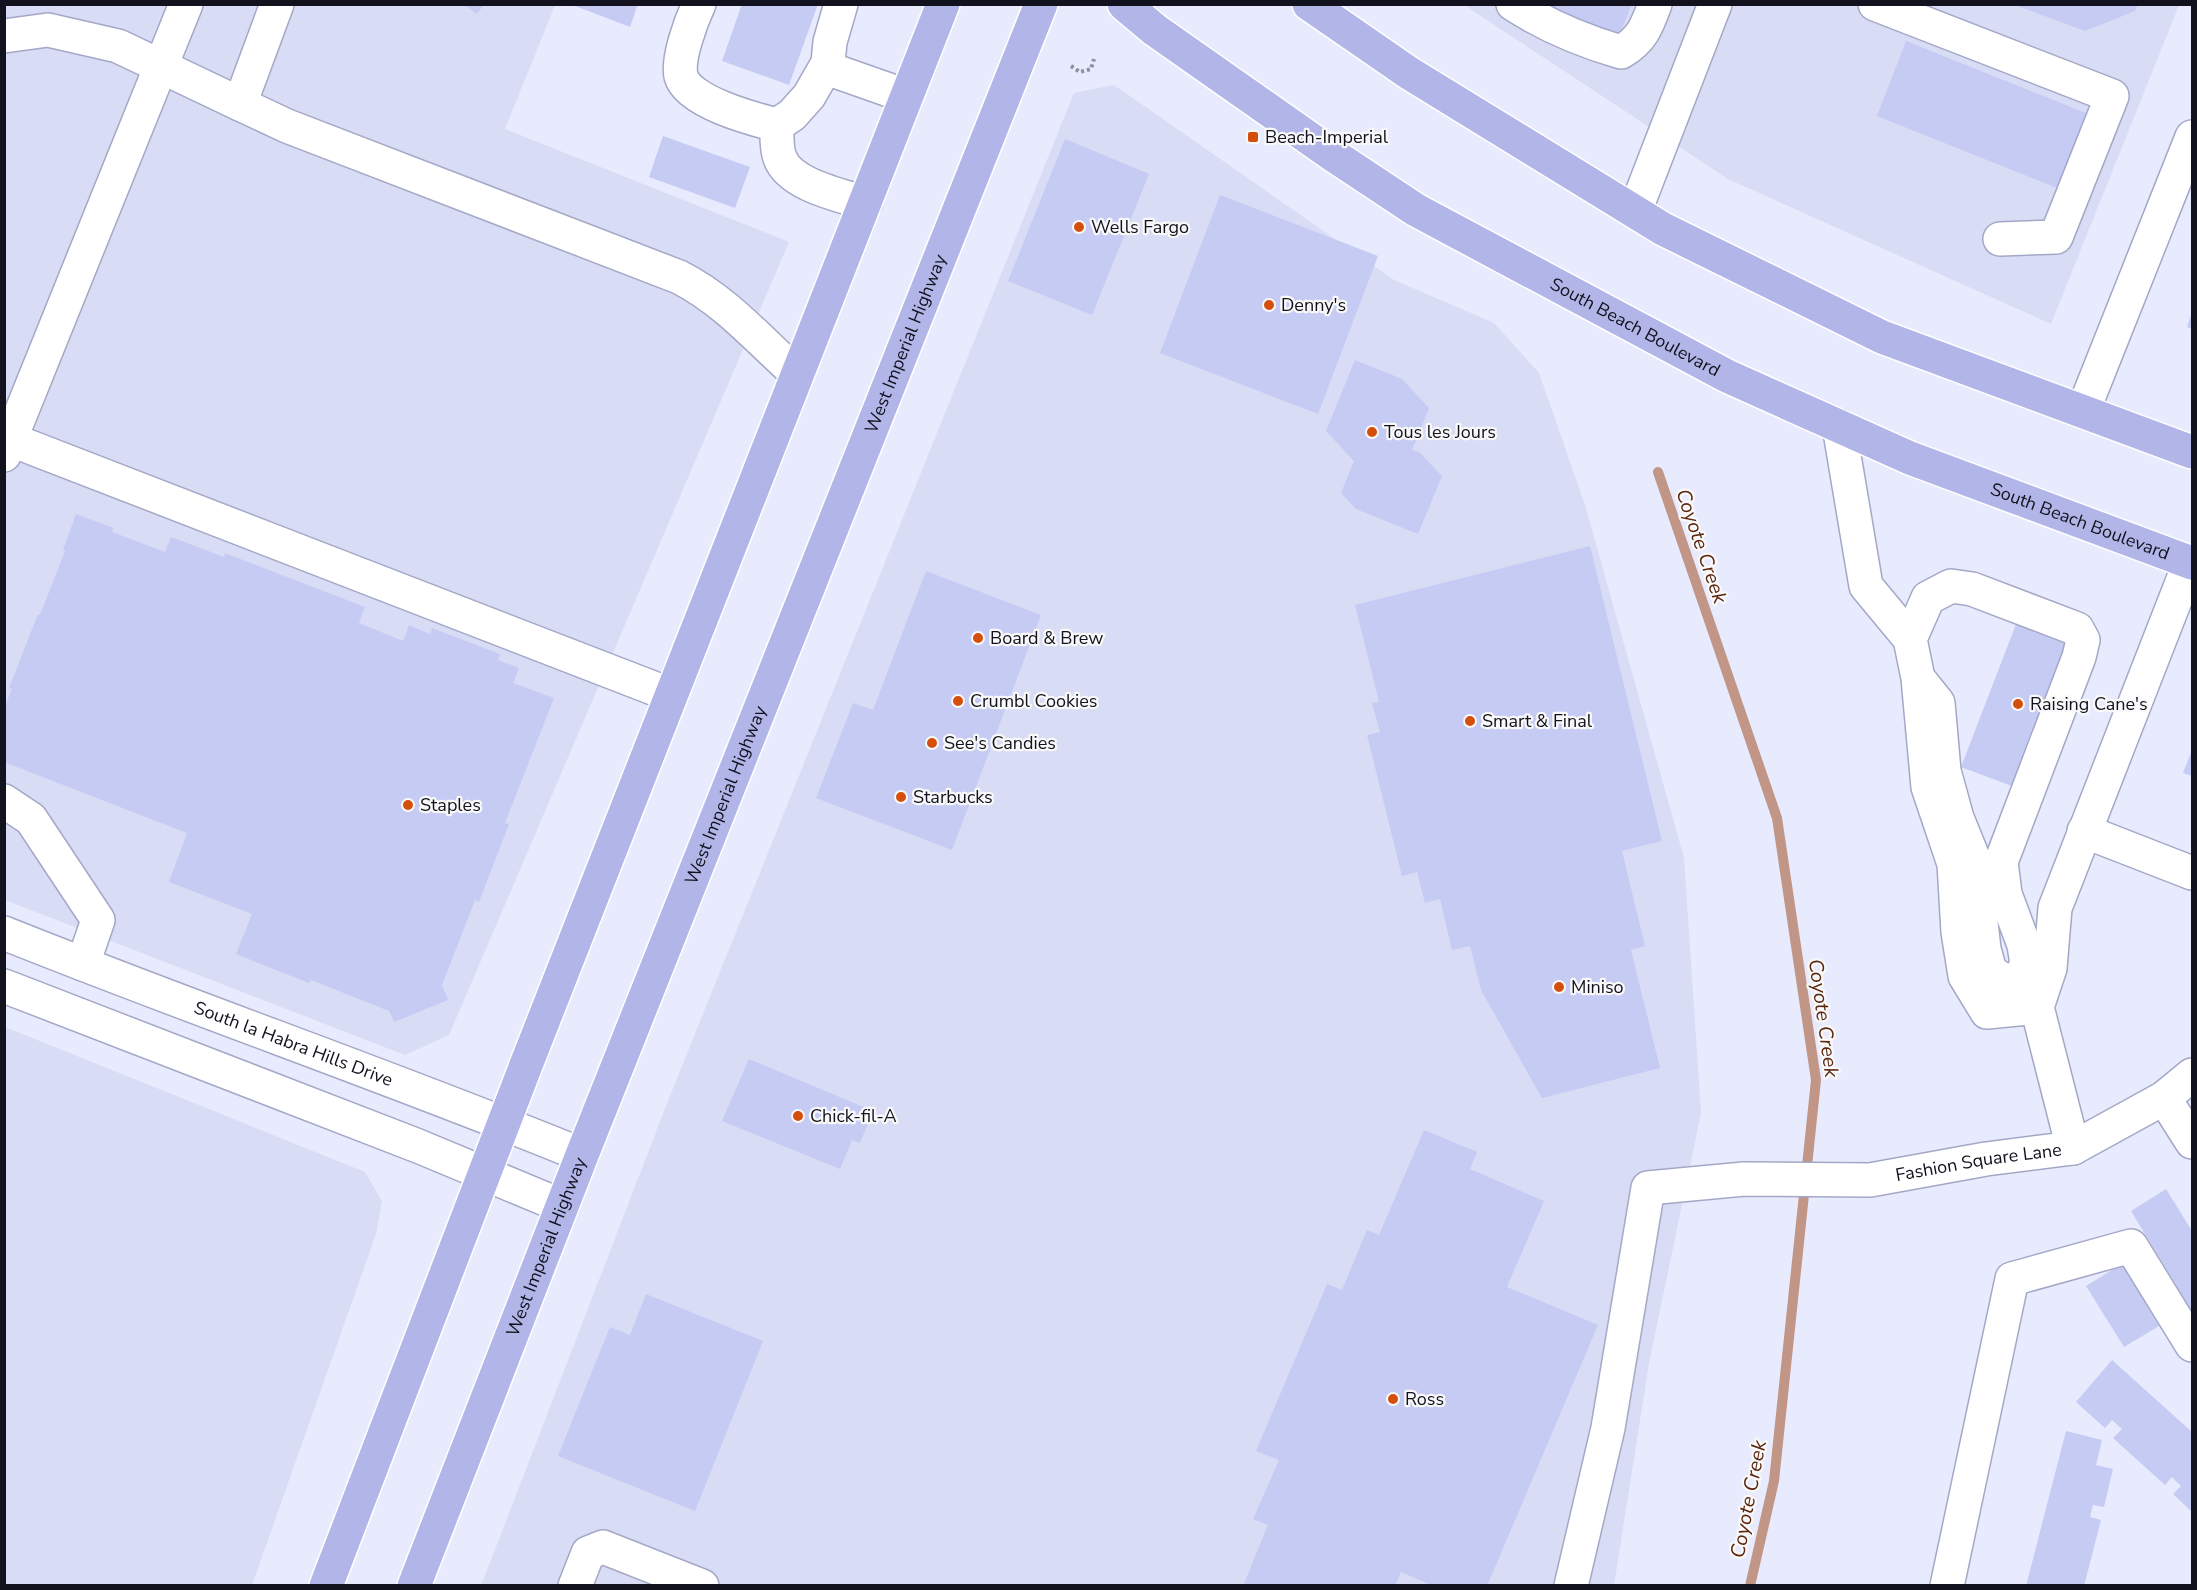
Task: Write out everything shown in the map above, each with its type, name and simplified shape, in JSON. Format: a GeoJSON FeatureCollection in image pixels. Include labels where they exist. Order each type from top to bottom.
{"type":"FeatureCollection","features":[{"type":"Feature","properties":{"kind":"main road"},"geometry":{"type":"LineString","coordinates":[[326,1586],[484,1174],[943,4]]}},
{"type":"Feature","properties":{"kind":"main road","name":"West Imperial Highway"},"geometry":{"type":"LineString","coordinates":[[414,1586],[582,1155],[1041,4]]}},
{"type":"Feature","properties":{"kind":"main road","name":"South Beach Boulevard"},"geometry":{"type":"LineString","coordinates":[[1124,4],[1155,30],[1416,210],[1727,376],[1910,458],[2191,563]]}},
{"type":"Feature","properties":{"kind":"main road"},"geometry":{"type":"LineString","coordinates":[[1309,4],[1408,73],[1663,229],[1882,337],[2193,452]]}},
{"type":"Feature","properties":{"kind":"street"},"geometry":{"type":"LineString","coordinates":[[186,4],[7,444],[671,695]]}},
{"type":"Feature","properties":{"kind":"street"},"geometry":{"type":"LineString","coordinates":[[240,104],[277,4]]}},
{"type":"Feature","properties":{"kind":"street"},"geometry":{"type":"LineString","coordinates":[[699,4],[680,61],[681,76],[687,87],[710,102],[749,118],[777,125],[792,115],[809,96],[828,63],[830,42],[841,4]]}},
{"type":"Feature","properties":{"kind":"street"},"geometry":{"type":"LineString","coordinates":[[1513,4],[1535,18],[1591,43],[1621,52],[1635,44],[1647,25],[1655,4]]}},
{"type":"Feature","properties":{"kind":"street"},"geometry":{"type":"LineString","coordinates":[[1635,212],[1715,4]]}},
{"type":"Feature","properties":{"kind":"street"},"geometry":{"type":"LineString","coordinates":[[1875,4],[2112,96],[2056,237],[2000,239]]}},
{"type":"Feature","properties":{"kind":"street"},"geometry":{"type":"LineString","coordinates":[[4,36],[48,30],[118,46],[287,126],[679,277],[708,293],[735,313],[761,342],[797,374]]}},
{"type":"Feature","properties":{"kind":"street"},"geometry":{"type":"LineString","coordinates":[[828,63],[832,70],[906,96]]}},
{"type":"Feature","properties":{"kind":"street"},"geometry":{"type":"LineString","coordinates":[[777,125],[779,156],[792,175],[828,191],[865,203]]}},
{"type":"Feature","properties":{"kind":"street"},"geometry":{"type":"LineString","coordinates":[[2083,411],[2186,169],[2193,137]]}},
{"type":"Feature","properties":{"kind":"street"},"geometry":{"type":"LineString","coordinates":[[1839,426],[1866,586],[1910,639],[1918,678],[1928,787],[1954,864],[1958,932],[1965,976],[1987,1012],[2037,1007]]}},
{"type":"Feature","properties":{"kind":"street"},"geometry":{"type":"LineString","coordinates":[[2073,1148],[2037,1007],[2050,968],[2055,908],[2191,563]]}},
{"type":"Feature","properties":{"kind":"street"},"geometry":{"type":"LineString","coordinates":[[1910,639],[1928,598],[1951,586],[1972,589],[2077,629],[2083,640],[2079,657],[2001,862],[2005,894],[2024,945],[2027,964],[2020,976],[2006,982],[1990,971],[1984,949],[1974,860],[1957,818],[1944,771],[1938,703],[1918,678]]}},
{"type":"Feature","properties":{"kind":"street"},"geometry":{"type":"LineString","coordinates":[[4,801],[31,819],[98,920],[82,964]]}},
{"type":"Feature","properties":{"kind":"street"},"geometry":{"type":"LineString","coordinates":[[2084,831],[2193,873]]}},
{"type":"Feature","properties":{"kind":"street","name":"South la Habra Hills Drive"},"geometry":{"type":"LineString","coordinates":[[4,933],[582,1155]]}},
{"type":"Feature","properties":{"kind":"street"},"geometry":{"type":"LineString","coordinates":[[4,986],[562,1206]]}},
{"type":"Feature","properties":{"kind":"street","name":"Fashion Square Lane"},"geometry":{"type":"LineString","coordinates":[[1571,1586],[1608,1428],[1648,1188],[1744,1179],[1870,1180],[1986,1159],[2073,1148],[2164,1098],[2193,1075]]}},
{"type":"Feature","properties":{"kind":"street"},"geometry":{"type":"LineString","coordinates":[[2164,1098],[2193,1142]]}},
{"type":"Feature","properties":{"kind":"street"},"geometry":{"type":"LineString","coordinates":[[1947,1586],[2012,1279],[2131,1246],[2193,1345]]}},
{"type":"Feature","properties":{"kind":"street"},"geometry":{"type":"LineString","coordinates":[[576,1586],[588,1553],[603,1547],[702,1586]]}},
{"type":"Feature","properties":{"kind":"path"},"geometry":{"type":"LineString","coordinates":[[1071,66],[1080,72],[1091,69],[1094,59]]}},
{"type":"Feature","properties":{"kind":"shaded area"},"geometry":{"type":"Polygon","coordinates":[[[4,5],[555,5],[505,129],[789,242],[449,1035],[405,1055],[5,900],[4,5]]]}},
{"type":"Feature","properties":{"kind":"shaded area"},"geometry":{"type":"Polygon","coordinates":[[[1464,5],[2179,5],[2051,324],[1728,179],[1464,5]]]}},
{"type":"Feature","properties":{"kind":"shaded area"},"geometry":{"type":"Polygon","coordinates":[[[1114,85],[1394,280],[1494,323],[1539,373],[1585,505],[1684,858],[1701,1113],[1649,1363],[1614,1585],[481,1586],[668,1101],[1074,93],[1114,85]]]}},
{"type":"Feature","properties":{"kind":"shaded area"},"geometry":{"type":"Polygon","coordinates":[[[5,1027],[365,1172],[382,1201],[376,1234],[252,1585],[5,1585],[5,1027]]]}},
{"type":"Feature","properties":{"kind":"building"},"geometry":{"type":"Polygon","coordinates":[[[463,4],[484,4],[477,14],[463,4]]]}},
{"type":"Feature","properties":{"kind":"building"},"geometry":{"type":"Polygon","coordinates":[[[570,4],[638,4],[630,27],[570,4]]]}},
{"type":"Feature","properties":{"kind":"building"},"geometry":{"type":"Polygon","coordinates":[[[742,4],[818,4],[789,85],[722,61],[742,4]]]}},
{"type":"Feature","properties":{"kind":"building"},"geometry":{"type":"Polygon","coordinates":[[[1539,4],[1632,4],[1618,38],[1539,4]]]}},
{"type":"Feature","properties":{"kind":"building"},"geometry":{"type":"Polygon","coordinates":[[[2138,4],[2135,11],[2085,31],[2015,5],[2138,4]]]}},
{"type":"Feature","properties":{"kind":"building"},"geometry":{"type":"Polygon","coordinates":[[[1906,41],[2096,117],[2067,192],[1877,116],[1906,41]]]}},
{"type":"Feature","properties":{"kind":"building"},"geometry":{"type":"Polygon","coordinates":[[[663,136],[750,167],[735,208],[649,177],[663,136]]]}},
{"type":"Feature","properties":{"kind":"building","name":"Wells Fargo"},"geometry":{"type":"Polygon","coordinates":[[[1065,139],[1149,174],[1092,315],[1008,281],[1065,139]]]}},
{"type":"Feature","properties":{"kind":"building","name":"Denny's"},"geometry":{"type":"Polygon","coordinates":[[[1220,195],[1378,256],[1318,414],[1160,353],[1220,195]]]}},
{"type":"Feature","properties":{"kind":"building"},"geometry":{"type":"Polygon","coordinates":[[[2192,312],[2192,329],[2187,327],[2192,312]]]}},
{"type":"Feature","properties":{"kind":"building"},"geometry":{"type":"Polygon","coordinates":[[[1355,360],[1402,379],[1429,408],[1412,450],[1419,452],[1442,476],[1418,534],[1356,509],[1341,493],[1354,461],[1326,431],[1355,360]]]}},
{"type":"Feature","properties":{"kind":"building"},"geometry":{"type":"Polygon","coordinates":[[[76,514],[114,528],[112,532],[165,552],[171,537],[224,557],[225,553],[365,607],[359,623],[403,641],[409,625],[430,634],[432,628],[500,654],[498,660],[519,668],[513,683],[554,698],[505,823],[509,824],[479,902],[475,900],[442,985],[448,1000],[394,1022],[389,1011],[311,980],[309,983],[236,954],[252,914],[169,882],[187,833],[4,762],[4,708],[12,689],[9,688],[65,551],[63,550],[76,514]]]}},
{"type":"Feature","properties":{"kind":"building"},"geometry":{"type":"Polygon","coordinates":[[[1590,546],[1662,841],[1622,851],[1645,946],[1631,950],[1660,1068],[1542,1098],[1481,990],[1470,946],[1452,950],[1440,899],[1425,903],[1417,872],[1402,876],[1367,735],[1380,732],[1372,703],[1379,702],[1355,605],[1590,546]]]}},
{"type":"Feature","properties":{"kind":"building"},"geometry":{"type":"Polygon","coordinates":[[[926,571],[1041,615],[952,850],[816,798],[853,703],[873,710],[926,571]]]}},
{"type":"Feature","properties":{"kind":"building"},"geometry":{"type":"Polygon","coordinates":[[[2018,619],[2073,640],[2017,788],[1961,767],[2018,619]]]}},
{"type":"Feature","properties":{"kind":"building"},"geometry":{"type":"Polygon","coordinates":[[[2192,750],[2192,776],[2183,773],[2192,750]]]}},
{"type":"Feature","properties":{"kind":"building","name":"Chick-fil-A"},"geometry":{"type":"Polygon","coordinates":[[[749,1059],[873,1111],[860,1143],[852,1140],[840,1169],[722,1121],[749,1059]]]}},
{"type":"Feature","properties":{"kind":"building"},"geometry":{"type":"Polygon","coordinates":[[[1424,1130],[1477,1152],[1470,1169],[1544,1201],[1507,1287],[1598,1325],[1487,1586],[1433,1586],[1401,1572],[1395,1586],[1243,1586],[1268,1525],[1253,1519],[1279,1460],[1256,1451],[1327,1284],[1342,1290],[1367,1230],[1379,1235],[1424,1130]]]}},
{"type":"Feature","properties":{"kind":"building"},"geometry":{"type":"Polygon","coordinates":[[[2166,1189],[2192,1231],[2192,1311],[2131,1211],[2166,1189]]]}},
{"type":"Feature","properties":{"kind":"building"},"geometry":{"type":"Polygon","coordinates":[[[2122,1264],[2159,1326],[2124,1347],[2086,1286],[2122,1264]]]}},
{"type":"Feature","properties":{"kind":"building"},"geometry":{"type":"Polygon","coordinates":[[[646,1294],[763,1341],[695,1511],[558,1456],[610,1327],[630,1335],[646,1294]]]}},
{"type":"Feature","properties":{"kind":"building"},"geometry":{"type":"Polygon","coordinates":[[[2112,1360],[2192,1432],[2192,1512],[2173,1494],[2181,1486],[2172,1477],[2165,1485],[2113,1438],[2122,1429],[2112,1420],[2105,1428],[2076,1402],[2112,1360]]]}},
{"type":"Feature","properties":{"kind":"building"},"geometry":{"type":"Polygon","coordinates":[[[2066,1431],[2102,1440],[2096,1465],[2113,1469],[2104,1507],[2093,1505],[2090,1517],[2101,1520],[2084,1586],[2026,1586],[2066,1431]]]}},
{"type":"Feature","properties":{"kind":"waterway","name":"Coyote Creek"},"geometry":{"type":"LineString","coordinates":[[1658,472],[1777,818],[1816,1080],[1774,1481],[1750,1586]]}},
{"type":"Feature","properties":{"kind":"place","name":"Beach-Imperial"},"geometry":{"type":"Point","coordinates":[1253,137]}},
{"type":"Feature","properties":{"kind":"place","name":"Wells Fargo"},"geometry":{"type":"Point","coordinates":[1079,227]}},
{"type":"Feature","properties":{"kind":"place","name":"Denny's"},"geometry":{"type":"Point","coordinates":[1269,305]}},
{"type":"Feature","properties":{"kind":"place","name":"Tous les Jours"},"geometry":{"type":"Point","coordinates":[1372,432]}},
{"type":"Feature","properties":{"kind":"place","name":"Board & Brew"},"geometry":{"type":"Point","coordinates":[978,638]}},
{"type":"Feature","properties":{"kind":"place","name":"Crumbl Cookies"},"geometry":{"type":"Point","coordinates":[958,701]}},
{"type":"Feature","properties":{"kind":"place","name":"Raising Cane's"},"geometry":{"type":"Point","coordinates":[2018,704]}},
{"type":"Feature","properties":{"kind":"place","name":"Smart & Final"},"geometry":{"type":"Point","coordinates":[1470,721]}},
{"type":"Feature","properties":{"kind":"place","name":"See's Candies"},"geometry":{"type":"Point","coordinates":[932,743]}},
{"type":"Feature","properties":{"kind":"place","name":"Starbucks"},"geometry":{"type":"Point","coordinates":[901,797]}},
{"type":"Feature","properties":{"kind":"place","name":"Staples"},"geometry":{"type":"Point","coordinates":[408,805]}},
{"type":"Feature","properties":{"kind":"place","name":"Miniso"},"geometry":{"type":"Point","coordinates":[1559,987]}},
{"type":"Feature","properties":{"kind":"place","name":"Chick-fil-A"},"geometry":{"type":"Point","coordinates":[798,1116]}},
{"type":"Feature","properties":{"kind":"place","name":"Ross"},"geometry":{"type":"Point","coordinates":[1393,1399]}}]}
